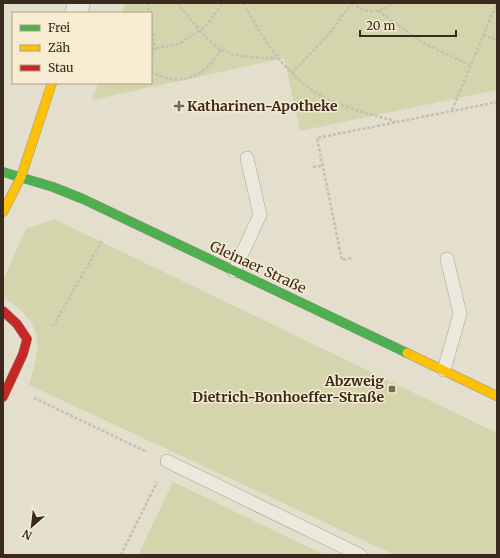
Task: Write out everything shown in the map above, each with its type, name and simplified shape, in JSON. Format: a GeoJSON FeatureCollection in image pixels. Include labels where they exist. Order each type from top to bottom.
{"type":"FeatureCollection","features":[{"type":"Feature","properties":{"kind":"street"},"geometry":{"type":"LineString","coordinates":[[3,212],[21,176],[52,84]]}},
{"type":"Feature","properties":{"kind":"street","name":"Gleinaer Straße"},"geometry":{"type":"LineString","coordinates":[[3,172],[21,176],[59,189],[497,396]]}},
{"type":"Feature","properties":{"kind":"street"},"geometry":{"type":"LineString","coordinates":[[3,311],[17,324],[27,339],[23,354],[3,397]]}},
{"type":"Feature","properties":{"kind":"lane"},"geometry":{"type":"LineString","coordinates":[[234,271],[260,215],[247,158]]}},
{"type":"Feature","properties":{"kind":"lane"},"geometry":{"type":"LineString","coordinates":[[444,370],[460,314],[447,258]]}},
{"type":"Feature","properties":{"kind":"lane"},"geometry":{"type":"LineString","coordinates":[[167,461],[360,555]]}},
{"type":"Feature","properties":{"kind":"path"},"geometry":{"type":"LineString","coordinates":[[177,3],[200,30],[221,50],[247,58],[277,58]]}},
{"type":"Feature","properties":{"kind":"path"},"geometry":{"type":"LineString","coordinates":[[155,49],[179,44],[205,27],[223,3]]}},
{"type":"Feature","properties":{"kind":"path"},"geometry":{"type":"LineString","coordinates":[[243,3],[277,58],[303,83],[333,102],[397,122]]}},
{"type":"Feature","properties":{"kind":"path"},"geometry":{"type":"LineString","coordinates":[[292,73],[328,35],[352,3],[369,12],[378,11],[393,3]]}},
{"type":"Feature","properties":{"kind":"path"},"geometry":{"type":"LineString","coordinates":[[452,110],[482,35],[497,3]]}},
{"type":"Feature","properties":{"kind":"path"},"geometry":{"type":"LineString","coordinates":[[378,11],[425,44],[470,65]]}},
{"type":"Feature","properties":{"kind":"path"},"geometry":{"type":"LineString","coordinates":[[152,30],[155,49],[152,55]]}},
{"type":"Feature","properties":{"kind":"path"},"geometry":{"type":"LineString","coordinates":[[482,35],[497,40]]}},
{"type":"Feature","properties":{"kind":"path"},"geometry":{"type":"LineString","coordinates":[[152,72],[160,77],[180,80],[197,76],[212,63],[221,50]]}},
{"type":"Feature","properties":{"kind":"path"},"geometry":{"type":"LineString","coordinates":[[351,258],[342,260],[317,138],[497,102]]}},
{"type":"Feature","properties":{"kind":"path"},"geometry":{"type":"LineString","coordinates":[[313,168],[322,166]]}},
{"type":"Feature","properties":{"kind":"path"},"geometry":{"type":"LineString","coordinates":[[27,339],[53,326],[117,216]]}},
{"type":"Feature","properties":{"kind":"path"},"geometry":{"type":"LineString","coordinates":[[8,386],[167,461],[121,555]]}},
{"type":"Feature","properties":{"kind":"green space"},"geometry":{"type":"Polygon","coordinates":[[[125,3],[497,3],[497,90],[300,131],[284,58],[92,100],[98,84],[152,84],[152,12],[122,12],[125,3]]]}},
{"type":"Feature","properties":{"kind":"green space"},"geometry":{"type":"Polygon","coordinates":[[[54,219],[497,433],[497,555],[395,555],[29,385],[36,357],[36,335],[33,325],[26,316],[3,297],[3,280],[26,229],[54,219]]]}},
{"type":"Feature","properties":{"kind":"green space"},"geometry":{"type":"Polygon","coordinates":[[[173,482],[325,555],[138,555],[173,482]]]}},
{"type":"Feature","properties":{"kind":"traffic: fast"},"geometry":{"type":"LineString","coordinates":[[3,172],[53,187],[83,199],[407,353]]}},
{"type":"Feature","properties":{"kind":"traffic: slow"},"geometry":{"type":"LineString","coordinates":[[3,212],[21,177],[52,84]]}},
{"type":"Feature","properties":{"kind":"traffic: slow"},"geometry":{"type":"LineString","coordinates":[[407,353],[497,396]]}},
{"type":"Feature","properties":{"kind":"traffic: jam"},"geometry":{"type":"LineString","coordinates":[[3,311],[17,324],[27,339],[23,354],[3,397]]}},
{"type":"Feature","properties":{"kind":"place","name":"Katharinen-Apotheke"},"geometry":{"type":"Point","coordinates":[179,106]}},
{"type":"Feature","properties":{"kind":"place","name":"Abzweig Dietrich-Bonhoeffer-Straße"},"geometry":{"type":"Point","coordinates":[392,389]}}]}
